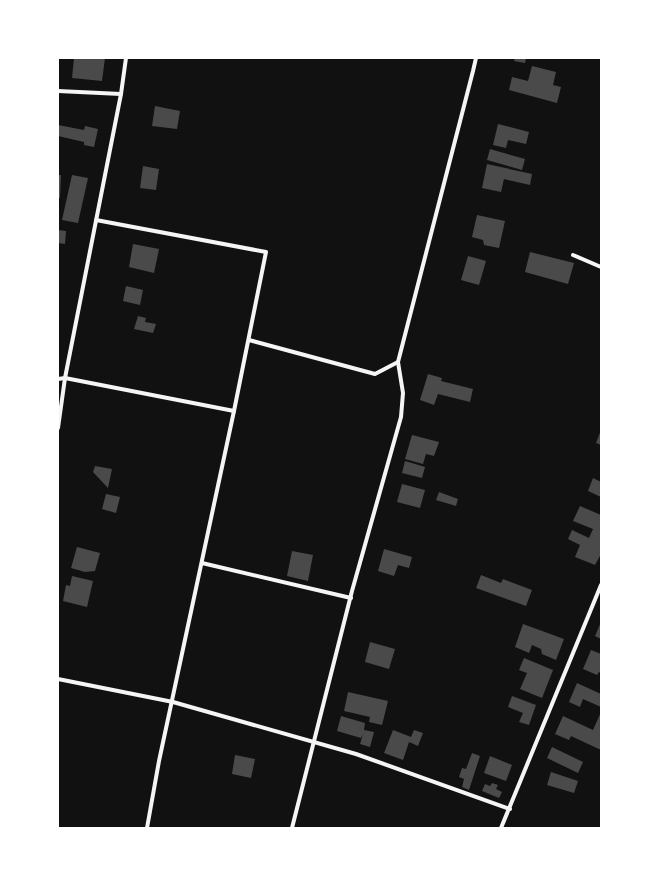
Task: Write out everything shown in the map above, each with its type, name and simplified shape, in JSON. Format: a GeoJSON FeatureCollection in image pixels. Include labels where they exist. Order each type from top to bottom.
{"type":"FeatureCollection","features":[{"type":"Feature","properties":{"kind":"street"},"geometry":{"type":"LineString","coordinates":[[58,428],[65,378],[121,94],[126,58]]}},
{"type":"Feature","properties":{"kind":"street"},"geometry":{"type":"LineString","coordinates":[[292,828],[351,598],[401,417],[404,393],[398,362],[476,58]]}},
{"type":"Feature","properties":{"kind":"street"},"geometry":{"type":"LineString","coordinates":[[58,91],[121,94]]}},
{"type":"Feature","properties":{"kind":"street"},"geometry":{"type":"LineString","coordinates":[[96,220],[266,252],[249,340],[159,761],[147,828]]}},
{"type":"Feature","properties":{"kind":"street"},"geometry":{"type":"LineString","coordinates":[[573,255],[601,267]]}},
{"type":"Feature","properties":{"kind":"street"},"geometry":{"type":"LineString","coordinates":[[249,340],[375,374],[398,362]]}},
{"type":"Feature","properties":{"kind":"street"},"geometry":{"type":"LineString","coordinates":[[58,379],[65,378],[234,411]]}},
{"type":"Feature","properties":{"kind":"street"},"geometry":{"type":"LineString","coordinates":[[202,563],[351,598]]}},
{"type":"Feature","properties":{"kind":"street"},"geometry":{"type":"LineString","coordinates":[[501,828],[601,585]]}},
{"type":"Feature","properties":{"kind":"street"},"geometry":{"type":"LineString","coordinates":[[58,679],[172,701],[356,754],[510,809]]}},
{"type":"Feature","properties":{"kind":"building"},"geometry":{"type":"Polygon","coordinates":[[[74,58],[105,58],[102,81],[72,78],[74,58]]]}},
{"type":"Feature","properties":{"kind":"building"},"geometry":{"type":"Polygon","coordinates":[[[515,58],[526,58],[525,63],[514,61],[515,58]]]}},
{"type":"Feature","properties":{"kind":"building"},"geometry":{"type":"Polygon","coordinates":[[[532,66],[556,72],[553,85],[561,87],[557,103],[509,90],[512,77],[528,81],[532,66]]]}},
{"type":"Feature","properties":{"kind":"building"},"geometry":{"type":"Polygon","coordinates":[[[155,106],[180,111],[177,129],[152,126],[155,106]]]}},
{"type":"Feature","properties":{"kind":"building"},"geometry":{"type":"Polygon","coordinates":[[[498,124],[529,132],[526,144],[508,140],[506,148],[493,145],[498,124]]]}},
{"type":"Feature","properties":{"kind":"building"},"geometry":{"type":"Polygon","coordinates":[[[58,125],[84,130],[85,126],[98,129],[94,147],[84,145],[84,142],[58,136],[58,125]]]}},
{"type":"Feature","properties":{"kind":"building"},"geometry":{"type":"Polygon","coordinates":[[[490,149],[525,159],[522,170],[487,160],[490,149]]]}},
{"type":"Feature","properties":{"kind":"building"},"geometry":{"type":"Polygon","coordinates":[[[487,164],[532,174],[530,185],[504,179],[501,192],[482,188],[487,164]]]}},
{"type":"Feature","properties":{"kind":"building"},"geometry":{"type":"Polygon","coordinates":[[[143,166],[159,169],[156,190],[140,188],[143,166]]]}},
{"type":"Feature","properties":{"kind":"building"},"geometry":{"type":"Polygon","coordinates":[[[58,175],[61,175],[60,198],[58,198],[58,175]]]}},
{"type":"Feature","properties":{"kind":"building"},"geometry":{"type":"Polygon","coordinates":[[[72,175],[88,178],[78,223],[62,220],[72,175]]]}},
{"type":"Feature","properties":{"kind":"building"},"geometry":{"type":"Polygon","coordinates":[[[477,215],[505,221],[499,248],[484,245],[483,240],[472,237],[477,215]]]}},
{"type":"Feature","properties":{"kind":"building"},"geometry":{"type":"Polygon","coordinates":[[[58,230],[66,231],[65,244],[58,243],[58,230]]]}},
{"type":"Feature","properties":{"kind":"building"},"geometry":{"type":"Polygon","coordinates":[[[133,244],[159,249],[154,273],[129,267],[133,244]]]}},
{"type":"Feature","properties":{"kind":"building"},"geometry":{"type":"Polygon","coordinates":[[[530,252],[574,263],[568,284],[525,272],[530,252]]]}},
{"type":"Feature","properties":{"kind":"building"},"geometry":{"type":"Polygon","coordinates":[[[468,256],[486,261],[479,285],[461,280],[468,256]]]}},
{"type":"Feature","properties":{"kind":"building"},"geometry":{"type":"Polygon","coordinates":[[[126,286],[143,290],[140,305],[123,301],[126,286]]]}},
{"type":"Feature","properties":{"kind":"building"},"geometry":{"type":"Polygon","coordinates":[[[138,316],[146,318],[145,322],[156,324],[153,333],[134,329],[138,316]]]}},
{"type":"Feature","properties":{"kind":"building"},"geometry":{"type":"Polygon","coordinates":[[[428,374],[442,378],[441,381],[473,389],[470,402],[438,394],[434,405],[420,400],[428,374]]]}},
{"type":"Feature","properties":{"kind":"building"},"geometry":{"type":"Polygon","coordinates":[[[601,430],[601,445],[596,443],[601,430]]]}},
{"type":"Feature","properties":{"kind":"building"},"geometry":{"type":"Polygon","coordinates":[[[412,435],[439,442],[434,456],[426,454],[423,464],[405,459],[412,435]]]}},
{"type":"Feature","properties":{"kind":"building"},"geometry":{"type":"Polygon","coordinates":[[[405,461],[425,467],[422,478],[402,473],[405,461]]]}},
{"type":"Feature","properties":{"kind":"building"},"geometry":{"type":"Polygon","coordinates":[[[95,466],[112,469],[108,488],[93,472],[95,466]]]}},
{"type":"Feature","properties":{"kind":"building"},"geometry":{"type":"Polygon","coordinates":[[[593,478],[601,482],[601,497],[588,491],[593,478]]]}},
{"type":"Feature","properties":{"kind":"building"},"geometry":{"type":"Polygon","coordinates":[[[402,484],[425,490],[420,508],[397,502],[402,484]]]}},
{"type":"Feature","properties":{"kind":"building"},"geometry":{"type":"Polygon","coordinates":[[[439,492],[458,499],[456,506],[436,500],[439,492]]]}},
{"type":"Feature","properties":{"kind":"building"},"geometry":{"type":"Polygon","coordinates":[[[106,494],[120,497],[116,513],[102,509],[106,494]]]}},
{"type":"Feature","properties":{"kind":"building"},"geometry":{"type":"Polygon","coordinates":[[[580,506],[601,515],[601,554],[595,565],[575,557],[580,545],[568,539],[572,530],[589,538],[593,529],[573,521],[580,506]]]}},
{"type":"Feature","properties":{"kind":"building"},"geometry":{"type":"Polygon","coordinates":[[[77,547],[100,553],[95,571],[85,572],[71,568],[77,547]]]}},
{"type":"Feature","properties":{"kind":"building"},"geometry":{"type":"Polygon","coordinates":[[[384,549],[412,557],[409,568],[398,565],[394,576],[378,571],[384,549]]]}},
{"type":"Feature","properties":{"kind":"building"},"geometry":{"type":"Polygon","coordinates":[[[292,551],[313,555],[308,581],[287,576],[292,551]]]}},
{"type":"Feature","properties":{"kind":"building"},"geometry":{"type":"Polygon","coordinates":[[[481,575],[501,583],[503,579],[532,590],[526,606],[476,588],[481,575]]]}},
{"type":"Feature","properties":{"kind":"building"},"geometry":{"type":"Polygon","coordinates":[[[72,576],[93,581],[87,607],[63,601],[66,585],[70,586],[72,576]]]}},
{"type":"Feature","properties":{"kind":"building"},"geometry":{"type":"Polygon","coordinates":[[[601,622],[601,639],[595,636],[601,622]]]}},
{"type":"Feature","properties":{"kind":"building"},"geometry":{"type":"Polygon","coordinates":[[[523,624],[564,639],[556,660],[542,654],[541,649],[532,645],[529,653],[515,647],[523,624]]]}},
{"type":"Feature","properties":{"kind":"building"},"geometry":{"type":"Polygon","coordinates":[[[370,642],[395,649],[389,669],[365,662],[370,642]]]}},
{"type":"Feature","properties":{"kind":"building"},"geometry":{"type":"Polygon","coordinates":[[[591,650],[601,654],[601,673],[599,672],[597,675],[583,669],[591,650]]]}},
{"type":"Feature","properties":{"kind":"building"},"geometry":{"type":"Polygon","coordinates":[[[524,658],[553,670],[542,698],[520,689],[527,673],[519,670],[524,658]]]}},
{"type":"Feature","properties":{"kind":"building"},"geometry":{"type":"Polygon","coordinates":[[[577,683],[601,694],[601,707],[583,699],[580,707],[569,702],[577,683]]]}},
{"type":"Feature","properties":{"kind":"building"},"geometry":{"type":"Polygon","coordinates":[[[348,692],[388,701],[382,725],[369,722],[370,717],[344,711],[348,692]]]}},
{"type":"Feature","properties":{"kind":"building"},"geometry":{"type":"Polygon","coordinates":[[[512,696],[536,705],[529,725],[519,722],[523,713],[508,707],[512,696]]]}},
{"type":"Feature","properties":{"kind":"building"},"geometry":{"type":"Polygon","coordinates":[[[601,712],[601,750],[571,736],[569,740],[555,734],[563,716],[593,730],[601,712]]]}},
{"type":"Feature","properties":{"kind":"building"},"geometry":{"type":"Polygon","coordinates":[[[341,716],[365,723],[364,730],[374,732],[370,747],[360,744],[363,734],[361,738],[337,731],[341,716]]]}},
{"type":"Feature","properties":{"kind":"building"},"geometry":{"type":"Polygon","coordinates":[[[393,730],[411,737],[414,730],[423,733],[418,746],[409,742],[403,760],[384,753],[393,730]]]}},
{"type":"Feature","properties":{"kind":"building"},"geometry":{"type":"Polygon","coordinates":[[[552,747],[583,762],[578,773],[547,758],[552,747]]]}},
{"type":"Feature","properties":{"kind":"building"},"geometry":{"type":"Polygon","coordinates":[[[472,753],[480,756],[469,790],[462,787],[464,779],[459,777],[462,768],[466,769],[472,753]]]}},
{"type":"Feature","properties":{"kind":"building"},"geometry":{"type":"Polygon","coordinates":[[[235,755],[255,759],[251,778],[232,774],[235,755]]]}},
{"type":"Feature","properties":{"kind":"building"},"geometry":{"type":"Polygon","coordinates":[[[490,756],[512,765],[506,781],[484,773],[490,756]]]}},
{"type":"Feature","properties":{"kind":"building"},"geometry":{"type":"Polygon","coordinates":[[[551,772],[578,781],[574,793],[547,785],[551,772]]]}},
{"type":"Feature","properties":{"kind":"building"},"geometry":{"type":"Polygon","coordinates":[[[492,783],[498,785],[496,789],[502,792],[499,798],[482,791],[485,784],[490,786],[492,783]]]}}]}
